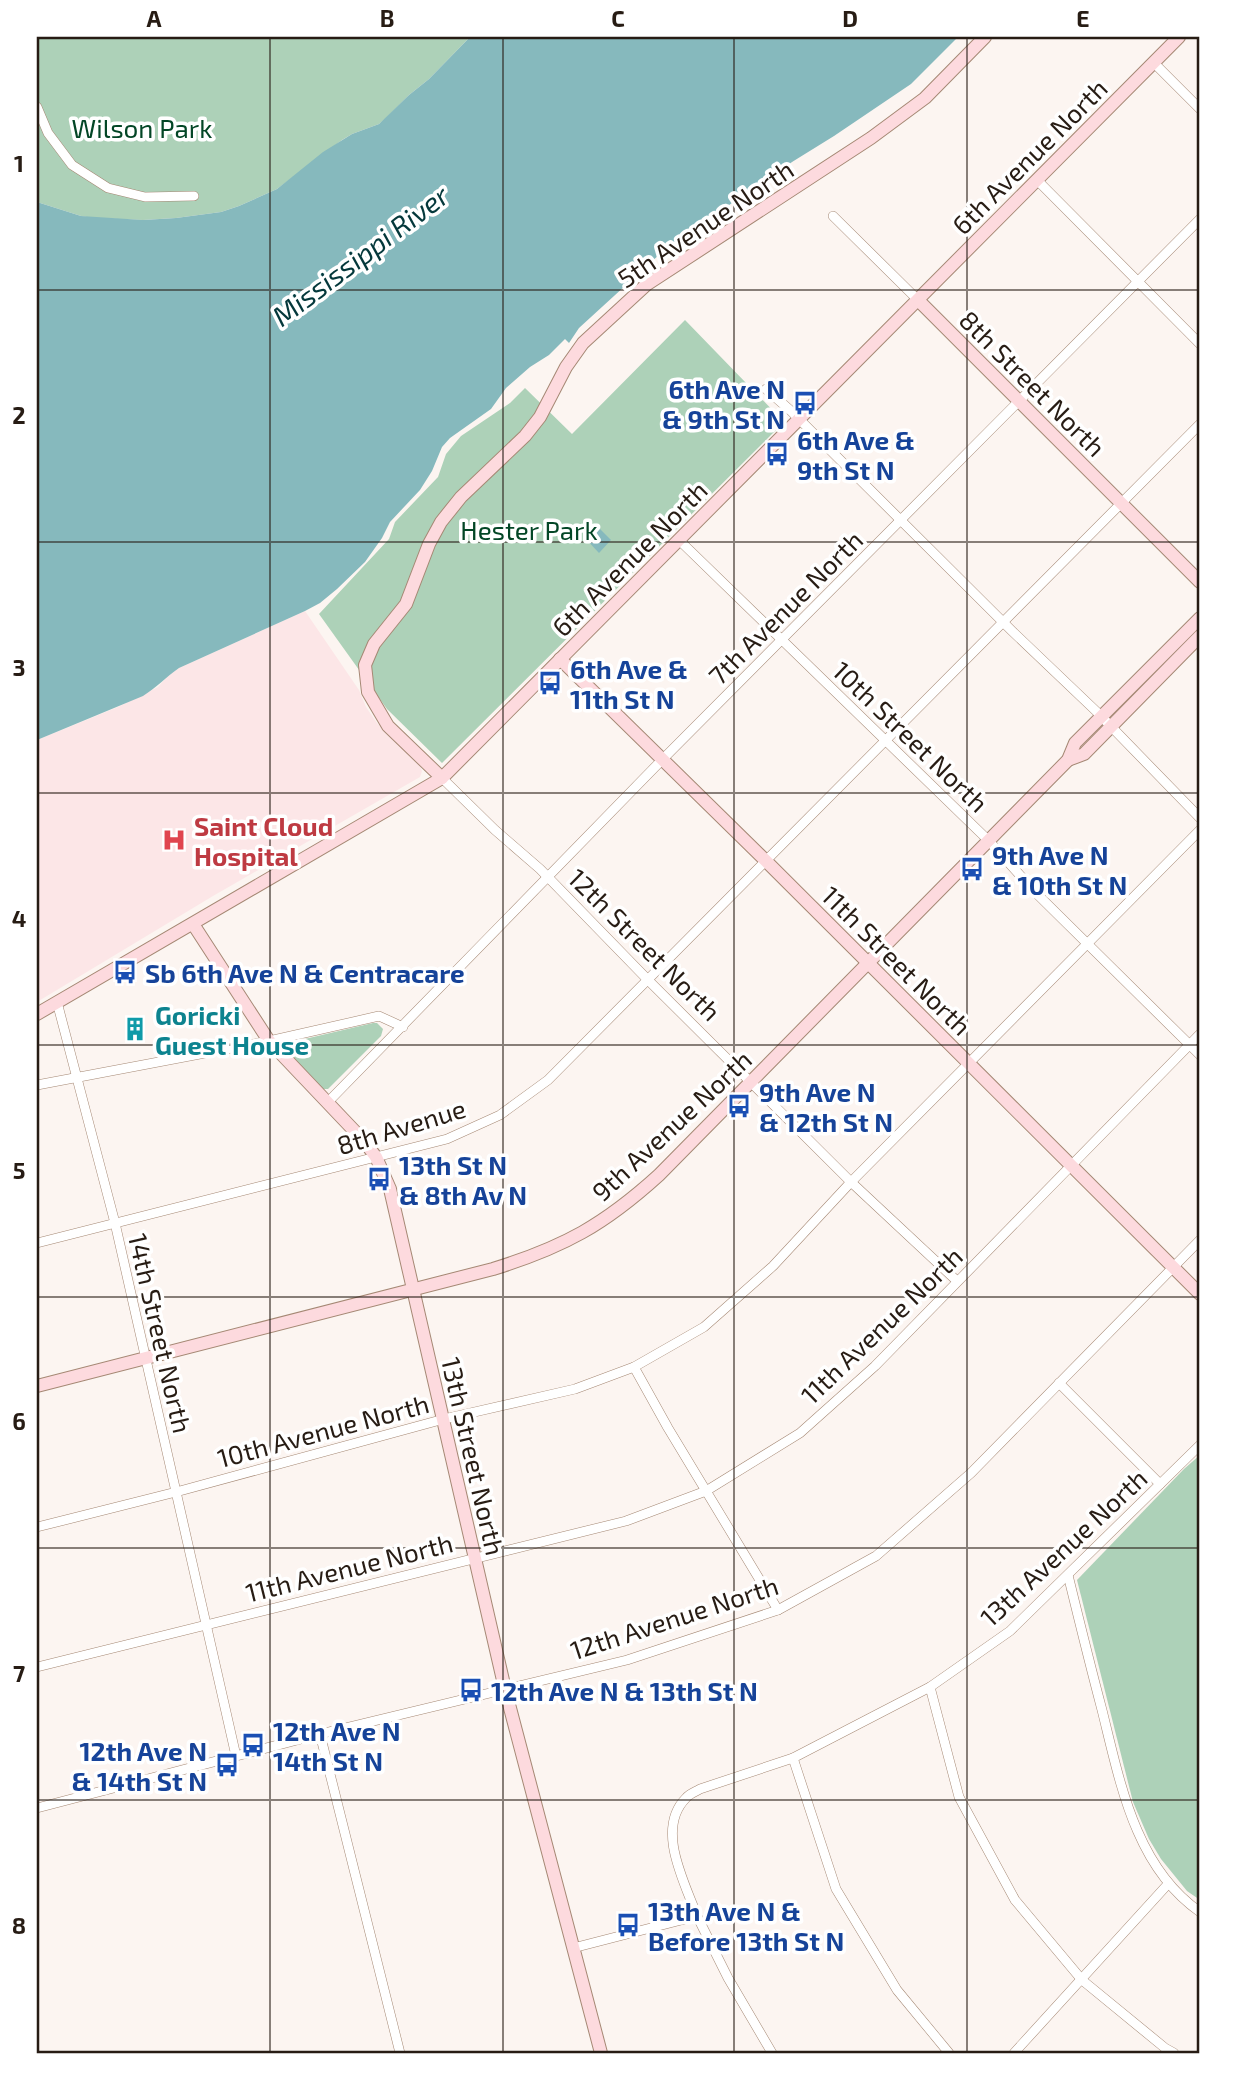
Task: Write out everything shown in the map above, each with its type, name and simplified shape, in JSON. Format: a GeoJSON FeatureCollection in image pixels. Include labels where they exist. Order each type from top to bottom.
{"type":"FeatureCollection","features":[{"type":"Feature","properties":{"kind":"street","name":"5th Avenue North"},"geometry":{"type":"LineString","coordinates":[[368,692],[365,666],[374,643],[405,604],[429,544],[441,522],[461,497],[526,436],[583,343],[646,285],[902,116],[925,98],[985,37]]}},
{"type":"Feature","properties":{"kind":"street","name":"6th Avenue North"},"geometry":{"type":"LineString","coordinates":[[37,1014],[442,778],[1180,37]]}},
{"type":"Feature","properties":{"kind":"street"},"geometry":{"type":"LineString","coordinates":[[1154,63],[1200,109]]}},
{"type":"Feature","properties":{"kind":"street"},"geometry":{"type":"LineString","coordinates":[[37,107],[48,134],[72,165],[108,188],[145,198],[194,196]]}},
{"type":"Feature","properties":{"kind":"street"},"geometry":{"type":"LineString","coordinates":[[1037,180],[1200,344]]}},
{"type":"Feature","properties":{"kind":"street","name":"8th Street North"},"geometry":{"type":"LineString","coordinates":[[833,216],[1200,582]]}},
{"type":"Feature","properties":{"kind":"street","name":"7th Avenue North"},"geometry":{"type":"LineString","coordinates":[[327,1103],[662,760],[1200,219]]}},
{"type":"Feature","properties":{"kind":"street"},"geometry":{"type":"LineString","coordinates":[[766,389],[1106,722],[1200,818]]}},
{"type":"Feature","properties":{"kind":"street","name":"8th Avenue"},"geometry":{"type":"LineString","coordinates":[[37,1243],[447,1139],[500,1115],[548,1080],[1200,424]]}},
{"type":"Feature","properties":{"kind":"street","name":"10th Street North"},"geometry":{"type":"LineString","coordinates":[[679,540],[989,841],[1037,894],[1200,1055]]}},
{"type":"Feature","properties":{"kind":"street","name":"9th Avenue North"},"geometry":{"type":"LineString","coordinates":[[1106,722],[1200,618]]}},
{"type":"Feature","properties":{"kind":"street","name":"9th Avenue North"},"geometry":{"type":"LineString","coordinates":[[37,1386],[521,1260],[547,1251],[597,1225],[659,1175],[751,1083],[1068,760],[1075,743],[1106,722],[1200,636]]}},
{"type":"Feature","properties":{"kind":"street","name":"11th Street North"},"geometry":{"type":"LineString","coordinates":[[560,659],[1200,1294]]}},
{"type":"Feature","properties":{"kind":"street","name":"12th Street North"},"geometry":{"type":"LineString","coordinates":[[368,692],[388,726],[548,878],[851,1182],[957,1281]]}},
{"type":"Feature","properties":{"kind":"street","name":"10th Avenue North"},"geometry":{"type":"LineString","coordinates":[[37,1527],[444,1419],[575,1389],[635,1367],[704,1327],[773,1266],[851,1182],[1200,830]]}},
{"type":"Feature","properties":{"kind":"street","name":"13th Street North"},"geometry":{"type":"LineString","coordinates":[[193,924],[269,1041],[349,1123],[376,1157],[390,1189],[505,1689],[601,2053]]}},
{"type":"Feature","properties":{"kind":"street","name":"14th Street North"},"geometry":{"type":"LineString","coordinates":[[57,1002],[115,1223],[236,1756]]}},
{"type":"Feature","properties":{"kind":"street"},"geometry":{"type":"LineString","coordinates":[[37,1085],[269,1041],[379,1016],[403,1027]]}},
{"type":"Feature","properties":{"kind":"street","name":"11th Avenue North"},"geometry":{"type":"LineString","coordinates":[[37,1667],[626,1521],[706,1491],[800,1433],[875,1366],[1200,1034]]}},
{"type":"Feature","properties":{"kind":"street","name":"12th Avenue North"},"geometry":{"type":"LineString","coordinates":[[37,1808],[320,1734],[627,1660],[778,1610],[876,1556],[973,1471],[1200,1240]]}},
{"type":"Feature","properties":{"kind":"street"},"geometry":{"type":"LineString","coordinates":[[635,1367],[668,1428],[778,1610]]}},
{"type":"Feature","properties":{"kind":"street"},"geometry":{"type":"LineString","coordinates":[[1059,1383],[1160,1484]]}},
{"type":"Feature","properties":{"kind":"street","name":"13th Avenue North"},"geometry":{"type":"LineString","coordinates":[[772,2053],[728,1978],[697,1916],[674,1851],[672,1832],[676,1813],[686,1798],[699,1789],[793,1758],[930,1687],[1010,1631],[1200,1444]]}},
{"type":"Feature","properties":{"kind":"street"},"geometry":{"type":"LineString","coordinates":[[1068,1576],[1122,1792],[1142,1842],[1168,1884],[1199,1910]]}},
{"type":"Feature","properties":{"kind":"street"},"geometry":{"type":"LineString","coordinates":[[930,1687],[959,1797],[1015,1900],[1082,1980],[1174,2053]]}},
{"type":"Feature","properties":{"kind":"street"},"geometry":{"type":"LineString","coordinates":[[320,1734],[400,2053]]}},
{"type":"Feature","properties":{"kind":"street"},"geometry":{"type":"LineString","coordinates":[[793,1758],[836,1889],[897,1990],[949,2053]]}},
{"type":"Feature","properties":{"kind":"street"},"geometry":{"type":"LineString","coordinates":[[1014,2053],[1168,1884]]}},
{"type":"Feature","properties":{"kind":"street"},"geometry":{"type":"LineString","coordinates":[[573,1948],[697,1916]]}},
{"type":"Feature","properties":{"kind":"shaded area","name":"Saint Cloud Hospital"},"geometry":{"type":"Polygon","coordinates":[[[305,611],[359,690],[377,723],[419,764],[422,771],[420,777],[213,896],[37,1002],[37,740],[118,707],[158,687],[179,668],[305,611]]]}},
{"type":"Feature","properties":{"kind":"green space","name":"Wilson Park"},"geometry":{"type":"Polygon","coordinates":[[[37,37],[470,37],[379,124],[342,140],[277,189],[221,212],[143,220],[81,216],[37,202],[37,37]]]}},
{"type":"Feature","properties":{"kind":"green space","name":"Hester Park"},"geometry":{"type":"Polygon","coordinates":[[[685,320],[784,422],[442,763],[387,709],[319,614],[389,539],[395,522],[438,477],[446,454],[461,436],[510,403],[525,388],[572,434],[685,320]]]}},
{"type":"Feature","properties":{"kind":"green space"},"geometry":{"type":"Polygon","coordinates":[[[373,1023],[383,1029],[381,1036],[328,1089],[322,1089],[288,1053],[292,1042],[373,1023]]]}},
{"type":"Feature","properties":{"kind":"green space"},"geometry":{"type":"Polygon","coordinates":[[[1200,1455],[1200,1900],[1187,1891],[1161,1859],[1133,1802],[1077,1580],[1200,1455]]]}},
{"type":"Feature","properties":{"kind":"water","name":"Mississippi River"},"geometry":{"type":"Polygon","coordinates":[[[470,37],[958,37],[911,84],[661,253],[579,328],[569,343],[565,339],[506,388],[491,409],[450,438],[442,447],[420,490],[390,522],[365,562],[320,603],[179,668],[143,696],[37,740],[37,202],[81,216],[143,220],[221,212],[239,206],[277,189],[323,152],[352,134],[379,124],[470,37]]]}},
{"type":"Feature","properties":{"kind":"water"},"geometry":{"type":"Polygon","coordinates":[[[595,524],[611,540],[599,553],[584,537],[595,524]]]}},
{"type":"Feature","properties":{"kind":"place","name":"6th Ave N & 9th St N"},"geometry":{"type":"Point","coordinates":[805,403]}},
{"type":"Feature","properties":{"kind":"place","name":"6th Ave & 9th St N"},"geometry":{"type":"Point","coordinates":[777,454]}},
{"type":"Feature","properties":{"kind":"place","name":"6th Ave & 11th St N"},"geometry":{"type":"Point","coordinates":[550,683]}},
{"type":"Feature","properties":{"kind":"place","name":"Saint Cloud Hospital"},"geometry":{"type":"Point","coordinates":[174,840]}},
{"type":"Feature","properties":{"kind":"place","name":"9th Ave N & 10th St N"},"geometry":{"type":"Point","coordinates":[972,869]}},
{"type":"Feature","properties":{"kind":"place","name":"Sb 6th Ave N & Centracare"},"geometry":{"type":"Point","coordinates":[125,972]}},
{"type":"Feature","properties":{"kind":"place","name":"Goricki Guest House"},"geometry":{"type":"Point","coordinates":[135,1029]}},
{"type":"Feature","properties":{"kind":"place","name":"9th Ave N & 12th St N"},"geometry":{"type":"Point","coordinates":[739,1106]}},
{"type":"Feature","properties":{"kind":"place","name":"13th St N & 8th Av N"},"geometry":{"type":"Point","coordinates":[379,1179]}},
{"type":"Feature","properties":{"kind":"place","name":"12th Ave N & 13th St N"},"geometry":{"type":"Point","coordinates":[471,1690]}},
{"type":"Feature","properties":{"kind":"place","name":"12th Ave N 14th St N"},"geometry":{"type":"Point","coordinates":[253,1745]}},
{"type":"Feature","properties":{"kind":"place","name":"12th Ave N & 14th St N"},"geometry":{"type":"Point","coordinates":[227,1765]}},
{"type":"Feature","properties":{"kind":"place","name":"13th Ave N & Before 13th St N"},"geometry":{"type":"Point","coordinates":[628,1925]}}]}
